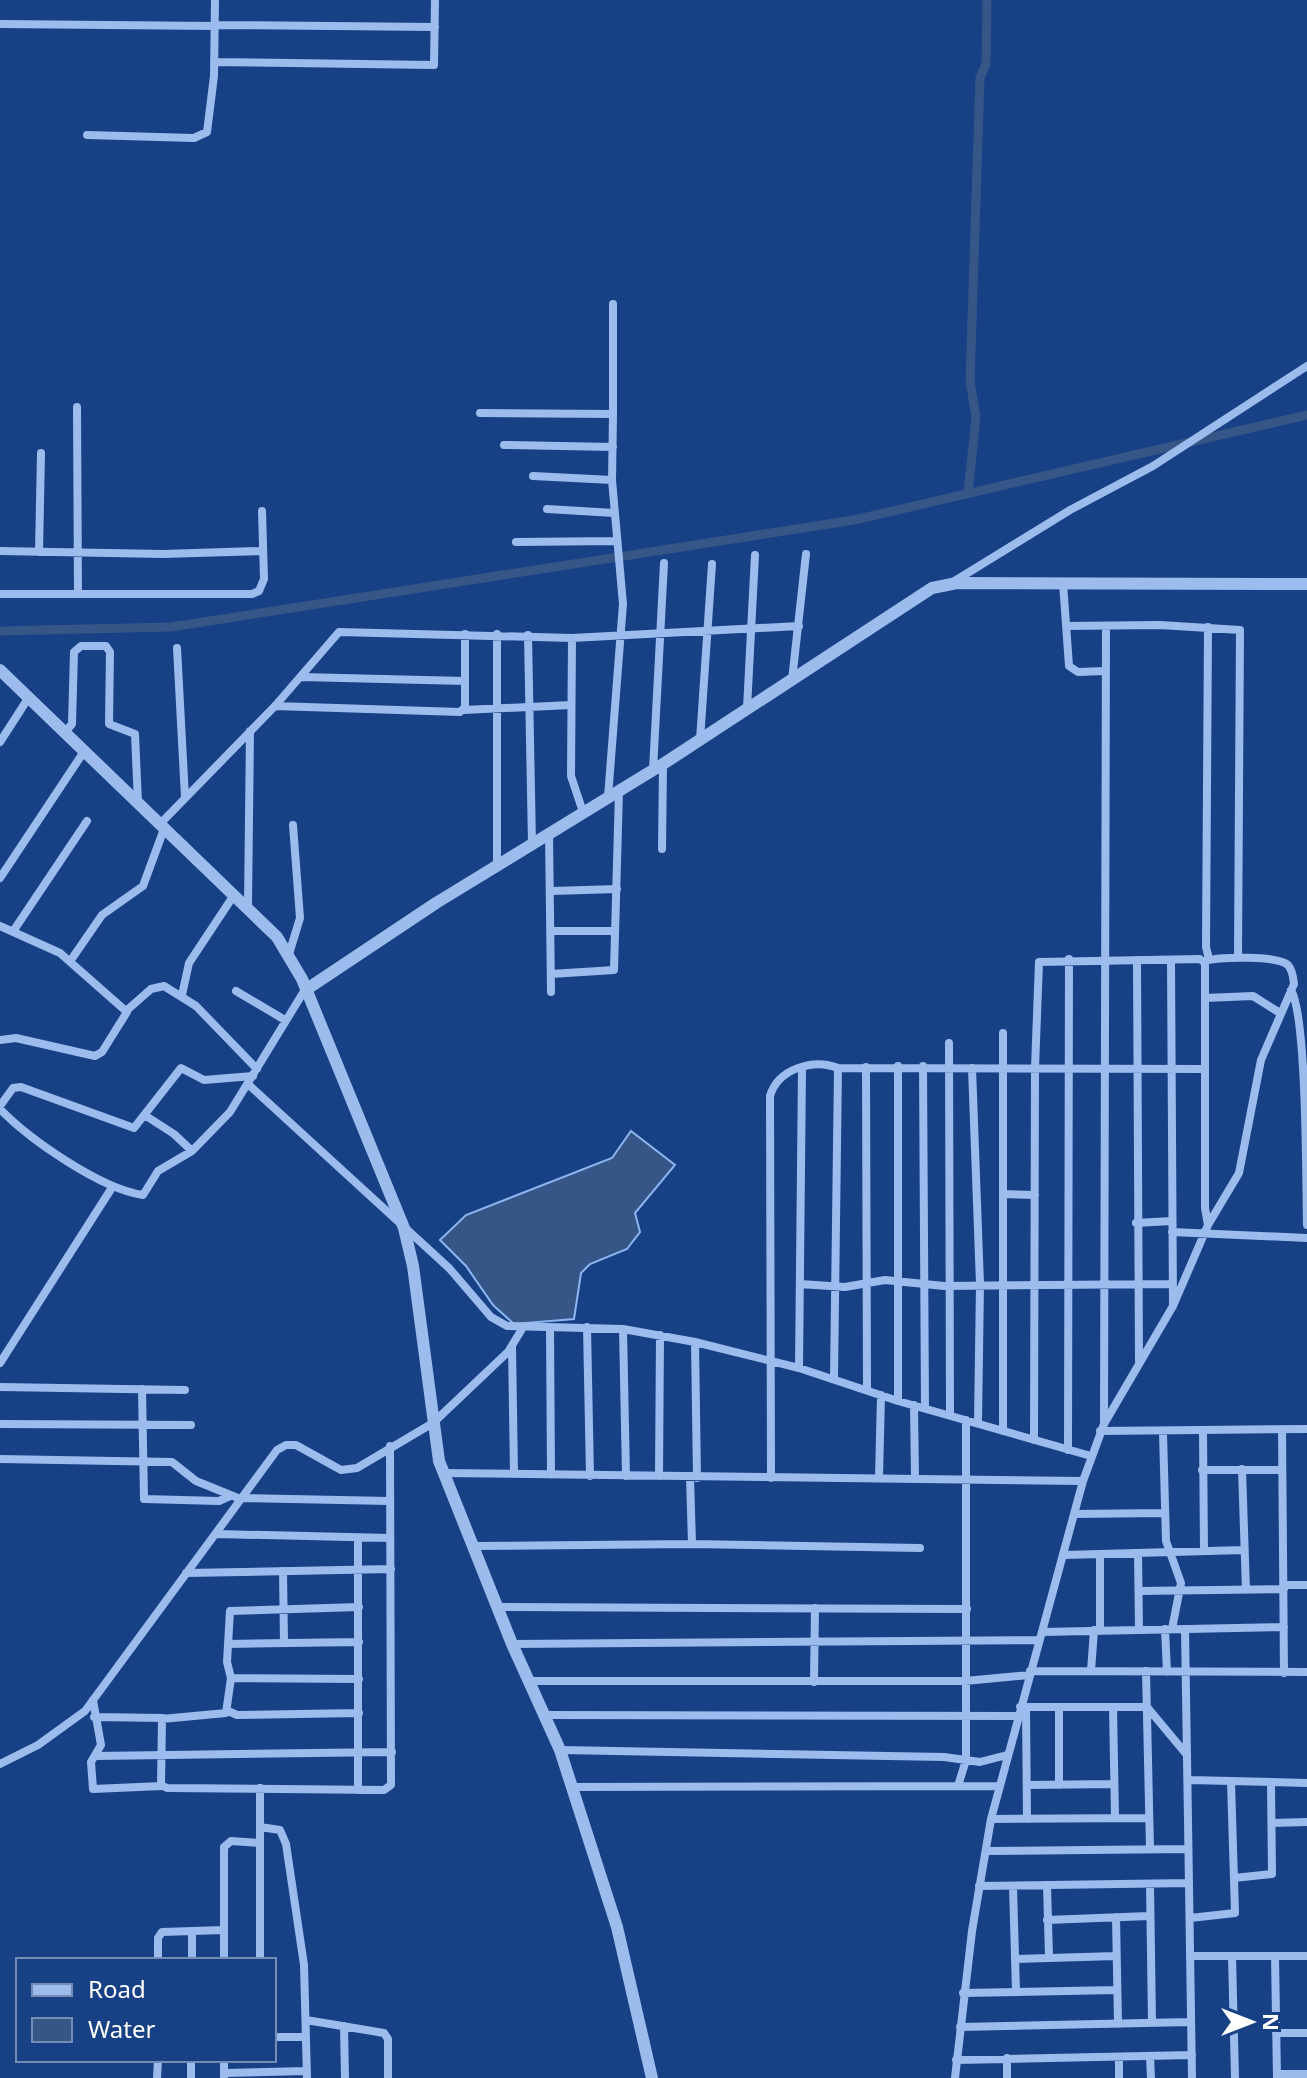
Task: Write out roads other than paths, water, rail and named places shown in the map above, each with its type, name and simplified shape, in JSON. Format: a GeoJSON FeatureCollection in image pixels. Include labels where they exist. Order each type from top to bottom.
{"type":"FeatureCollection","features":[{"type":"Feature","properties":{"kind":"street"},"geometry":{"type":"LineString","coordinates":[[87,135],[203,135],[209,125],[215,0]]}},
{"type":"Feature","properties":{"kind":"street"},"geometry":{"type":"LineString","coordinates":[[214,62],[434,65],[435,0]]}},
{"type":"Feature","properties":{"kind":"street"},"geometry":{"type":"LineString","coordinates":[[0,24],[435,27]]}},
{"type":"Feature","properties":{"kind":"street"},"geometry":{"type":"LineString","coordinates":[[551,974],[612,972],[617,889],[613,794],[618,634],[623,604],[612,480],[613,304]]}},
{"type":"Feature","properties":{"kind":"street"},"geometry":{"type":"LineString","coordinates":[[952,583],[972,567],[1153,466],[1307,366]]}},
{"type":"Feature","properties":{"kind":"street"},"geometry":{"type":"LineString","coordinates":[[77,407],[78,594]]}},
{"type":"Feature","properties":{"kind":"street"},"geometry":{"type":"LineString","coordinates":[[480,413],[613,414]]}},
{"type":"Feature","properties":{"kind":"street"},"geometry":{"type":"LineString","coordinates":[[504,445],[613,447]]}},
{"type":"Feature","properties":{"kind":"street"},"geometry":{"type":"LineString","coordinates":[[39,552],[41,453]]}},
{"type":"Feature","properties":{"kind":"street"},"geometry":{"type":"LineString","coordinates":[[533,476],[612,480]]}},
{"type":"Feature","properties":{"kind":"street"},"geometry":{"type":"LineString","coordinates":[[547,509],[614,513]]}},
{"type":"Feature","properties":{"kind":"street"},"geometry":{"type":"LineString","coordinates":[[0,594],[252,594],[259,591],[264,579],[260,551],[262,511]]}},
{"type":"Feature","properties":{"kind":"street"},"geometry":{"type":"LineString","coordinates":[[516,542],[617,541]]}},
{"type":"Feature","properties":{"kind":"street"},"geometry":{"type":"LineString","coordinates":[[0,551],[260,551]]}},
{"type":"Feature","properties":{"kind":"street"},"geometry":{"type":"LineString","coordinates":[[792,681],[806,554]]}},
{"type":"Feature","properties":{"kind":"street"},"geometry":{"type":"LineString","coordinates":[[747,708],[755,555]]}},
{"type":"Feature","properties":{"kind":"street"},"geometry":{"type":"LineString","coordinates":[[662,849],[658,767],[659,631],[664,563]]}},
{"type":"Feature","properties":{"kind":"street"},"geometry":{"type":"LineString","coordinates":[[700,740],[712,564]]}},
{"type":"Feature","properties":{"kind":"street"},"geometry":{"type":"LineString","coordinates":[[255,1072],[204,1080],[181,1068],[146,1116],[132,1128],[18,1087],[0,1108],[20,1128],[113,1186],[146,1194],[158,1171],[192,1151],[230,1112],[307,989],[497,864],[658,767],[932,588],[952,583],[1307,584]]}},
{"type":"Feature","properties":{"kind":"street"},"geometry":{"type":"LineString","coordinates":[[1063,583],[1071,669],[1105,671]]}},
{"type":"Feature","properties":{"kind":"street"},"geometry":{"type":"LineString","coordinates":[[71,960],[102,915],[143,886],[161,827],[185,797],[275,706],[339,632],[572,638],[799,626]]}},
{"type":"Feature","properties":{"kind":"street"},"geometry":{"type":"LineString","coordinates":[[1067,626],[1236,627],[1240,633],[1238,958]]}},
{"type":"Feature","properties":{"kind":"street"},"geometry":{"type":"LineString","coordinates":[[1102,1428],[1106,626]]}},
{"type":"Feature","properties":{"kind":"street"},"geometry":{"type":"LineString","coordinates":[[1207,1229],[1203,1069],[1208,627]]}},
{"type":"Feature","properties":{"kind":"street"},"geometry":{"type":"LineString","coordinates":[[464,710],[465,634]]}},
{"type":"Feature","properties":{"kind":"street"},"geometry":{"type":"LineString","coordinates":[[497,634],[497,864]]}},
{"type":"Feature","properties":{"kind":"street"},"geometry":{"type":"LineString","coordinates":[[528,635],[532,844]]}},
{"type":"Feature","properties":{"kind":"street"},"geometry":{"type":"LineString","coordinates":[[572,638],[571,776],[583,812]]}},
{"type":"Feature","properties":{"kind":"street"},"geometry":{"type":"LineString","coordinates":[[65,732],[72,724],[74,652],[81,646],[108,647],[109,724],[135,734],[138,805]]}},
{"type":"Feature","properties":{"kind":"street"},"geometry":{"type":"LineString","coordinates":[[177,648],[185,797]]}},
{"type":"Feature","properties":{"kind":"street"},"geometry":{"type":"LineString","coordinates":[[0,670],[161,827],[248,905],[289,954],[307,989],[404,1228],[413,1266],[442,1473],[512,1644],[560,1750],[617,1927],[652,2078]]}},
{"type":"Feature","properties":{"kind":"street"},"geometry":{"type":"LineString","coordinates":[[301,677],[465,681]]}},
{"type":"Feature","properties":{"kind":"street"},"geometry":{"type":"LineString","coordinates":[[0,742],[29,697]]}},
{"type":"Feature","properties":{"kind":"street"},"geometry":{"type":"LineString","coordinates":[[275,706],[457,713],[497,706],[571,705]]}},
{"type":"Feature","properties":{"kind":"street"},"geometry":{"type":"LineString","coordinates":[[248,905],[250,730]]}},
{"type":"Feature","properties":{"kind":"street"},"geometry":{"type":"LineString","coordinates":[[0,878],[83,753]]}},
{"type":"Feature","properties":{"kind":"street"},"geometry":{"type":"LineString","coordinates":[[14,930],[87,821]]}},
{"type":"Feature","properties":{"kind":"street"},"geometry":{"type":"LineString","coordinates":[[289,954],[300,918],[293,825]]}},
{"type":"Feature","properties":{"kind":"street"},"geometry":{"type":"LineString","coordinates":[[549,833],[551,992]]}},
{"type":"Feature","properties":{"kind":"street"},"geometry":{"type":"LineString","coordinates":[[552,891],[617,889]]}},
{"type":"Feature","properties":{"kind":"street"},"geometry":{"type":"LineString","coordinates":[[182,995],[189,963],[211,924],[234,895]]}},
{"type":"Feature","properties":{"kind":"street"},"geometry":{"type":"LineString","coordinates":[[0,926],[14,930],[71,960],[126,1011]]}},
{"type":"Feature","properties":{"kind":"street"},"geometry":{"type":"LineString","coordinates":[[551,931],[614,931]]}},
{"type":"Feature","properties":{"kind":"street"},"geometry":{"type":"LineString","coordinates":[[955,2078],[963,1993],[991,1819],[1083,1481],[1102,1428],[1173,1306],[1207,1229],[1242,1165],[1261,1060],[1291,990],[1292,970],[1282,961],[1238,958],[1069,959],[1041,961],[1037,965],[1034,1440]]}},
{"type":"Feature","properties":{"kind":"street"},"geometry":{"type":"LineString","coordinates":[[1068,1450],[1069,959]]}},
{"type":"Feature","properties":{"kind":"street"},"geometry":{"type":"LineString","coordinates":[[1137,960],[1135,1067],[1139,1361]]}},
{"type":"Feature","properties":{"kind":"street"},"geometry":{"type":"LineString","coordinates":[[1171,960],[1170,1284],[1173,1306]]}},
{"type":"Feature","properties":{"kind":"street"},"geometry":{"type":"LineString","coordinates":[[0,1040],[16,1038],[95,1056],[102,1052],[126,1011],[156,987],[164,986],[182,995],[255,1072]]}},
{"type":"Feature","properties":{"kind":"street"},"geometry":{"type":"LineString","coordinates":[[1291,990],[1301,1015],[1306,1069],[1307,1225]]}},
{"type":"Feature","properties":{"kind":"street"},"geometry":{"type":"LineString","coordinates":[[236,991],[285,1020]]}},
{"type":"Feature","properties":{"kind":"street"},"geometry":{"type":"LineString","coordinates":[[1205,998],[1253,996],[1280,1013]]}},
{"type":"Feature","properties":{"kind":"street"},"geometry":{"type":"LineString","coordinates":[[1003,1033],[1003,1431]]}},
{"type":"Feature","properties":{"kind":"street"},"geometry":{"type":"LineString","coordinates":[[949,1043],[950,1415]]}},
{"type":"Feature","properties":{"kind":"street"},"geometry":{"type":"LineString","coordinates":[[771,1478],[770,1096],[781,1076],[818,1064],[838,1068],[1203,1069]]}},
{"type":"Feature","properties":{"kind":"street"},"geometry":{"type":"LineString","coordinates":[[898,1066],[898,1401]]}},
{"type":"Feature","properties":{"kind":"street"},"geometry":{"type":"LineString","coordinates":[[923,1066],[925,1408]]}},
{"type":"Feature","properties":{"kind":"street"},"geometry":{"type":"LineString","coordinates":[[866,1067],[867,1390]]}},
{"type":"Feature","properties":{"kind":"street"},"geometry":{"type":"LineString","coordinates":[[799,1368],[802,1068]]}},
{"type":"Feature","properties":{"kind":"street"},"geometry":{"type":"LineString","coordinates":[[834,1378],[838,1068]]}},
{"type":"Feature","properties":{"kind":"street"},"geometry":{"type":"LineString","coordinates":[[972,1068],[980,1284],[978,1422]]}},
{"type":"Feature","properties":{"kind":"street"},"geometry":{"type":"LineString","coordinates":[[249,1085],[456,1275],[491,1317],[507,1326],[522,1329],[623,1329],[695,1342],[834,1378],[898,1401],[1091,1456]]}},
{"type":"Feature","properties":{"kind":"street"},"geometry":{"type":"LineString","coordinates":[[146,1116],[174,1134],[192,1151]]}},
{"type":"Feature","properties":{"kind":"street"},"geometry":{"type":"LineString","coordinates":[[0,1363],[113,1186]]}},
{"type":"Feature","properties":{"kind":"street"},"geometry":{"type":"LineString","coordinates":[[1004,1194],[1035,1195]]}},
{"type":"Feature","properties":{"kind":"street"},"geometry":{"type":"LineString","coordinates":[[1136,1223],[1172,1221]]}},
{"type":"Feature","properties":{"kind":"street"},"geometry":{"type":"LineString","coordinates":[[1172,1232],[1207,1229],[1307,1238]]}},
{"type":"Feature","properties":{"kind":"street"},"geometry":{"type":"LineString","coordinates":[[800,1284],[835,1286],[898,1281],[950,1286],[1170,1284]]}},
{"type":"Feature","properties":{"kind":"street"},"geometry":{"type":"LineString","coordinates":[[550,1327],[551,1475]]}},
{"type":"Feature","properties":{"kind":"street"},"geometry":{"type":"LineString","coordinates":[[587,1327],[590,1476]]}},
{"type":"Feature","properties":{"kind":"street"},"geometry":{"type":"LineString","coordinates":[[0,1764],[59,1732],[93,1700],[277,1450],[286,1445],[296,1445],[345,1470],[357,1468],[433,1423],[512,1346],[522,1329]]}},
{"type":"Feature","properties":{"kind":"street"},"geometry":{"type":"LineString","coordinates":[[623,1329],[626,1476]]}},
{"type":"Feature","properties":{"kind":"street"},"geometry":{"type":"LineString","coordinates":[[659,1476],[660,1335]]}},
{"type":"Feature","properties":{"kind":"street"},"geometry":{"type":"LineString","coordinates":[[692,1544],[695,1342]]}},
{"type":"Feature","properties":{"kind":"street"},"geometry":{"type":"LineString","coordinates":[[512,1346],[514,1474]]}},
{"type":"Feature","properties":{"kind":"street"},"geometry":{"type":"LineString","coordinates":[[0,1387],[185,1390]]}},
{"type":"Feature","properties":{"kind":"street"},"geometry":{"type":"LineString","coordinates":[[142,1389],[142,1496],[146,1500],[219,1501],[230,1496]]}},
{"type":"Feature","properties":{"kind":"street"},"geometry":{"type":"LineString","coordinates":[[879,1478],[881,1395]]}},
{"type":"Feature","properties":{"kind":"street"},"geometry":{"type":"LineString","coordinates":[[914,1405],[915,1478]]}},
{"type":"Feature","properties":{"kind":"street"},"geometry":{"type":"LineString","coordinates":[[958,1786],[966,1760],[966,1420]]}},
{"type":"Feature","properties":{"kind":"street"},"geometry":{"type":"LineString","coordinates":[[0,1424],[191,1425]]}},
{"type":"Feature","properties":{"kind":"street"},"geometry":{"type":"LineString","coordinates":[[1102,1428],[1163,1433],[1307,1429]]}},
{"type":"Feature","properties":{"kind":"street"},"geometry":{"type":"LineString","coordinates":[[1282,1430],[1284,1673]]}},
{"type":"Feature","properties":{"kind":"street"},"geometry":{"type":"LineString","coordinates":[[1203,1432],[1204,1551]]}},
{"type":"Feature","properties":{"kind":"street"},"geometry":{"type":"LineString","coordinates":[[1163,1433],[1168,1552],[1178,1571],[1181,1590],[1169,1629],[1167,1672]]}},
{"type":"Feature","properties":{"kind":"street"},"geometry":{"type":"LineString","coordinates":[[93,1700],[101,1745],[91,1766],[95,1790],[162,1786],[389,1788],[392,1752],[390,1446]]}},
{"type":"Feature","properties":{"kind":"street"},"geometry":{"type":"LineString","coordinates":[[0,1459],[175,1462],[191,1478],[243,1499],[389,1501]]}},
{"type":"Feature","properties":{"kind":"street"},"geometry":{"type":"LineString","coordinates":[[1242,1469],[1246,1590]]}},
{"type":"Feature","properties":{"kind":"street"},"geometry":{"type":"LineString","coordinates":[[1202,1470],[1281,1470]]}},
{"type":"Feature","properties":{"kind":"street"},"geometry":{"type":"LineString","coordinates":[[442,1473],[1083,1481]]}},
{"type":"Feature","properties":{"kind":"street"},"geometry":{"type":"LineString","coordinates":[[1074,1514],[1164,1513]]}},
{"type":"Feature","properties":{"kind":"street"},"geometry":{"type":"LineString","coordinates":[[216,1534],[390,1538]]}},
{"type":"Feature","properties":{"kind":"street"},"geometry":{"type":"LineString","coordinates":[[358,1538],[358,1790]]}},
{"type":"Feature","properties":{"kind":"street"},"geometry":{"type":"LineString","coordinates":[[472,1546],[692,1544],[920,1548]]}},
{"type":"Feature","properties":{"kind":"street"},"geometry":{"type":"LineString","coordinates":[[1064,1555],[1244,1550]]}},
{"type":"Feature","properties":{"kind":"street"},"geometry":{"type":"LineString","coordinates":[[1138,1553],[1139,1630]]}},
{"type":"Feature","properties":{"kind":"street"},"geometry":{"type":"LineString","coordinates":[[1091,1671],[1097,1630],[1100,1554]]}},
{"type":"Feature","properties":{"kind":"street"},"geometry":{"type":"LineString","coordinates":[[186,1573],[391,1569]]}},
{"type":"Feature","properties":{"kind":"street"},"geometry":{"type":"LineString","coordinates":[[283,1571],[284,1643]]}},
{"type":"Feature","properties":{"kind":"street"},"geometry":{"type":"LineString","coordinates":[[1139,1591],[1246,1590],[1307,1585]]}},
{"type":"Feature","properties":{"kind":"street"},"geometry":{"type":"LineString","coordinates":[[228,1711],[230,1611],[359,1607]]}},
{"type":"Feature","properties":{"kind":"street"},"geometry":{"type":"LineString","coordinates":[[497,1607],[967,1609]]}},
{"type":"Feature","properties":{"kind":"street"},"geometry":{"type":"LineString","coordinates":[[814,1682],[815,1608]]}},
{"type":"Feature","properties":{"kind":"street"},"geometry":{"type":"LineString","coordinates":[[512,1644],[966,1640],[1097,1630],[1284,1627]]}},
{"type":"Feature","properties":{"kind":"street"},"geometry":{"type":"LineString","coordinates":[[1185,1629],[1190,1780],[1188,1849],[1192,2078]]}},
{"type":"Feature","properties":{"kind":"street"},"geometry":{"type":"LineString","coordinates":[[228,1644],[359,1642]]}},
{"type":"Feature","properties":{"kind":"street"},"geometry":{"type":"LineString","coordinates":[[529,1681],[965,1681],[1030,1673],[1091,1671],[1307,1672]]}},
{"type":"Feature","properties":{"kind":"street"},"geometry":{"type":"LineString","coordinates":[[1146,1671],[1150,1849]]}},
{"type":"Feature","properties":{"kind":"street"},"geometry":{"type":"LineString","coordinates":[[231,1678],[359,1679]]}},
{"type":"Feature","properties":{"kind":"street"},"geometry":{"type":"LineString","coordinates":[[544,1715],[966,1715],[1059,1707],[1147,1707]]}},
{"type":"Feature","properties":{"kind":"street"},"geometry":{"type":"LineString","coordinates":[[1059,1707],[1059,1785]]}},
{"type":"Feature","properties":{"kind":"street"},"geometry":{"type":"LineString","coordinates":[[1113,1707],[1115,1817]]}},
{"type":"Feature","properties":{"kind":"street"},"geometry":{"type":"LineString","coordinates":[[1147,1707],[1187,1755]]}},
{"type":"Feature","properties":{"kind":"street"},"geometry":{"type":"LineString","coordinates":[[1021,1710],[1027,1819]]}},
{"type":"Feature","properties":{"kind":"street"},"geometry":{"type":"LineString","coordinates":[[94,1717],[163,1718],[228,1711],[237,1715],[359,1713]]}},
{"type":"Feature","properties":{"kind":"street"},"geometry":{"type":"LineString","coordinates":[[162,1786],[163,1718]]}},
{"type":"Feature","properties":{"kind":"street"},"geometry":{"type":"LineString","coordinates":[[560,1750],[987,1762],[1007,1754]]}},
{"type":"Feature","properties":{"kind":"street"},"geometry":{"type":"LineString","coordinates":[[96,1756],[392,1752]]}},
{"type":"Feature","properties":{"kind":"street"},"geometry":{"type":"LineString","coordinates":[[1190,1780],[1307,1783]]}},
{"type":"Feature","properties":{"kind":"street"},"geometry":{"type":"LineString","coordinates":[[1190,1918],[1234,1915],[1231,1782]]}},
{"type":"Feature","properties":{"kind":"street"},"geometry":{"type":"LineString","coordinates":[[1027,1785],[1114,1784]]}},
{"type":"Feature","properties":{"kind":"street"},"geometry":{"type":"LineString","coordinates":[[1234,1878],[1272,1874],[1271,1784]]}},
{"type":"Feature","properties":{"kind":"street"},"geometry":{"type":"LineString","coordinates":[[572,1787],[999,1786]]}},
{"type":"Feature","properties":{"kind":"street"},"geometry":{"type":"LineString","coordinates":[[260,1788],[260,1958]]}},
{"type":"Feature","properties":{"kind":"street"},"geometry":{"type":"LineString","coordinates":[[991,1819],[1148,1818]]}},
{"type":"Feature","properties":{"kind":"street"},"geometry":{"type":"LineString","coordinates":[[1272,1823],[1307,1822]]}},
{"type":"Feature","properties":{"kind":"street"},"geometry":{"type":"LineString","coordinates":[[224,2075],[307,2075],[304,1965],[286,1844],[280,1830],[260,1827]]}},
{"type":"Feature","properties":{"kind":"street"},"geometry":{"type":"LineString","coordinates":[[224,1958],[225,1845],[231,1841],[260,1843]]}},
{"type":"Feature","properties":{"kind":"street"},"geometry":{"type":"LineString","coordinates":[[986,1851],[1188,1849]]}},
{"type":"Feature","properties":{"kind":"street"},"geometry":{"type":"LineString","coordinates":[[979,1886],[1189,1883]]}},
{"type":"Feature","properties":{"kind":"street"},"geometry":{"type":"LineString","coordinates":[[1150,1884],[1152,2023]]}},
{"type":"Feature","properties":{"kind":"street"},"geometry":{"type":"LineString","coordinates":[[1047,1885],[1049,1957]]}},
{"type":"Feature","properties":{"kind":"street"},"geometry":{"type":"LineString","coordinates":[[1013,1886],[1016,1992]]}},
{"type":"Feature","properties":{"kind":"street"},"geometry":{"type":"LineString","coordinates":[[1047,1920],[1149,1916]]}},
{"type":"Feature","properties":{"kind":"street"},"geometry":{"type":"LineString","coordinates":[[1116,1917],[1118,2024]]}},
{"type":"Feature","properties":{"kind":"street"},"geometry":{"type":"LineString","coordinates":[[158,1958],[160,1933],[223,1930]]}},
{"type":"Feature","properties":{"kind":"street"},"geometry":{"type":"LineString","coordinates":[[192,1931],[192,1958]]}},
{"type":"Feature","properties":{"kind":"street"},"geometry":{"type":"LineString","coordinates":[[1015,1959],[1116,1956]]}},
{"type":"Feature","properties":{"kind":"street"},"geometry":{"type":"LineString","coordinates":[[1190,1956],[1307,1956]]}},
{"type":"Feature","properties":{"kind":"street"},"geometry":{"type":"LineString","coordinates":[[1232,1956],[1235,2078]]}},
{"type":"Feature","properties":{"kind":"street"},"geometry":{"type":"LineString","coordinates":[[1275,1956],[1277,2076],[1307,2074]]}},
{"type":"Feature","properties":{"kind":"street"},"geometry":{"type":"LineString","coordinates":[[963,1993],[1117,1990]]}},
{"type":"Feature","properties":{"kind":"street"},"geometry":{"type":"LineString","coordinates":[[306,2020],[387,2036],[388,2078]]}},
{"type":"Feature","properties":{"kind":"street"},"geometry":{"type":"LineString","coordinates":[[960,2027],[1191,2022]]}},
{"type":"Feature","properties":{"kind":"street"},"geometry":{"type":"LineString","coordinates":[[344,2026],[345,2078]]}},
{"type":"Feature","properties":{"kind":"street"},"geometry":{"type":"LineString","coordinates":[[1276,2033],[1307,2033]]}},
{"type":"Feature","properties":{"kind":"street"},"geometry":{"type":"LineString","coordinates":[[276,2037],[306,2037]]}},
{"type":"Feature","properties":{"kind":"street"},"geometry":{"type":"LineString","coordinates":[[956,2060],[1192,2055]]}},
{"type":"Feature","properties":{"kind":"street"},"geometry":{"type":"LineString","coordinates":[[1119,2057],[1119,2078]]}},
{"type":"Feature","properties":{"kind":"street"},"geometry":{"type":"LineString","coordinates":[[1150,2057],[1151,2078]]}},
{"type":"Feature","properties":{"kind":"street"},"geometry":{"type":"LineString","coordinates":[[1007,2058],[1007,2078]]}},
{"type":"Feature","properties":{"kind":"water"},"geometry":{"type":"Polygon","coordinates":[[[631,1131],[675,1165],[635,1213],[640,1232],[627,1249],[590,1264],[581,1273],[574,1319],[514,1324],[493,1305],[466,1266],[440,1240],[466,1215],[612,1158],[631,1131]]]}},
{"type":"Feature","properties":{"kind":"waterway"},"geometry":{"type":"LineString","coordinates":[[968,493],[976,417],[970,381],[980,78],[986,64],[987,0]]}},
{"type":"Feature","properties":{"kind":"waterway"},"geometry":{"type":"LineString","coordinates":[[0,631],[171,627],[854,520],[1307,415]]}}]}
